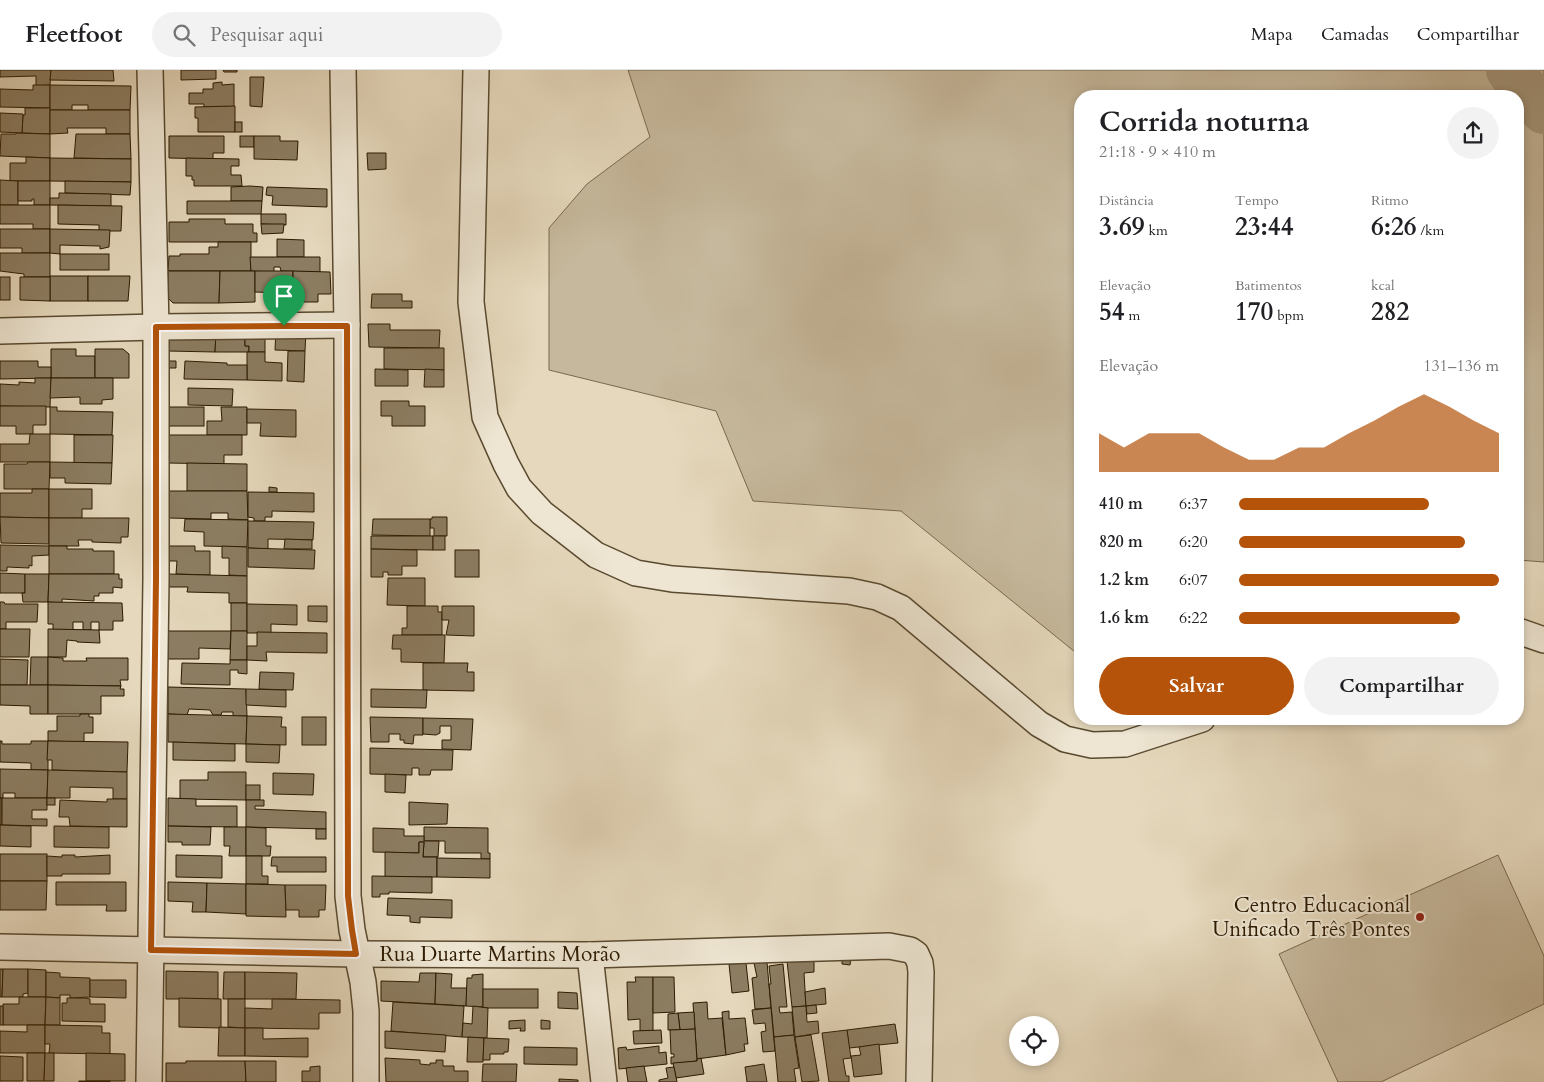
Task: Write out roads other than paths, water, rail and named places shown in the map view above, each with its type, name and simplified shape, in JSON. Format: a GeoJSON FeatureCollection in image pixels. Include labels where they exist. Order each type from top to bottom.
{"type":"FeatureCollection","features":[{"type":"Feature","properties":{"kind":"street"},"geometry":{"type":"LineString","coordinates":[[149,1082],[156,570],[156,327],[150,70]]}},
{"type":"Feature","properties":{"kind":"street"},"geometry":{"type":"LineString","coordinates":[[343,70],[347,326],[348,896],[356,954],[363,982],[366,1011],[366,1082]]}},
{"type":"Feature","properties":{"kind":"street"},"geometry":{"type":"LineString","coordinates":[[476,70],[471,302],[485,416],[506,464],[519,488],[542,513],[596,555],[636,573],[672,579],[850,591],[877,597],[901,608],[1039,724],[1065,739],[1092,745],[1125,744],[1184,725]]}},
{"type":"Feature","properties":{"kind":"street"},"geometry":{"type":"LineString","coordinates":[[0,331],[156,327],[347,326]]}},
{"type":"Feature","properties":{"kind":"street"},"geometry":{"type":"LineString","coordinates":[[1524,633],[1544,640]]}},
{"type":"Feature","properties":{"kind":"street","name":"Rua Duarte Martins Morão"},"geometry":{"type":"LineString","coordinates":[[0,947],[356,954],[590,955],[890,946],[910,950],[916,954],[921,972],[919,1082]]}},
{"type":"Feature","properties":{"kind":"street"},"geometry":{"type":"LineString","coordinates":[[590,955],[604,1082]]}},
{"type":"Feature","properties":{"kind":"waterway"},"geometry":{"type":"LineString","coordinates":[[1510,70],[1521,86],[1544,110]]}},
{"type":"Feature","properties":{"kind":"place","name":"Centro Educacional Unificado Três Pontes"},"geometry":{"type":"Point","coordinates":[1420,917]}}]}
